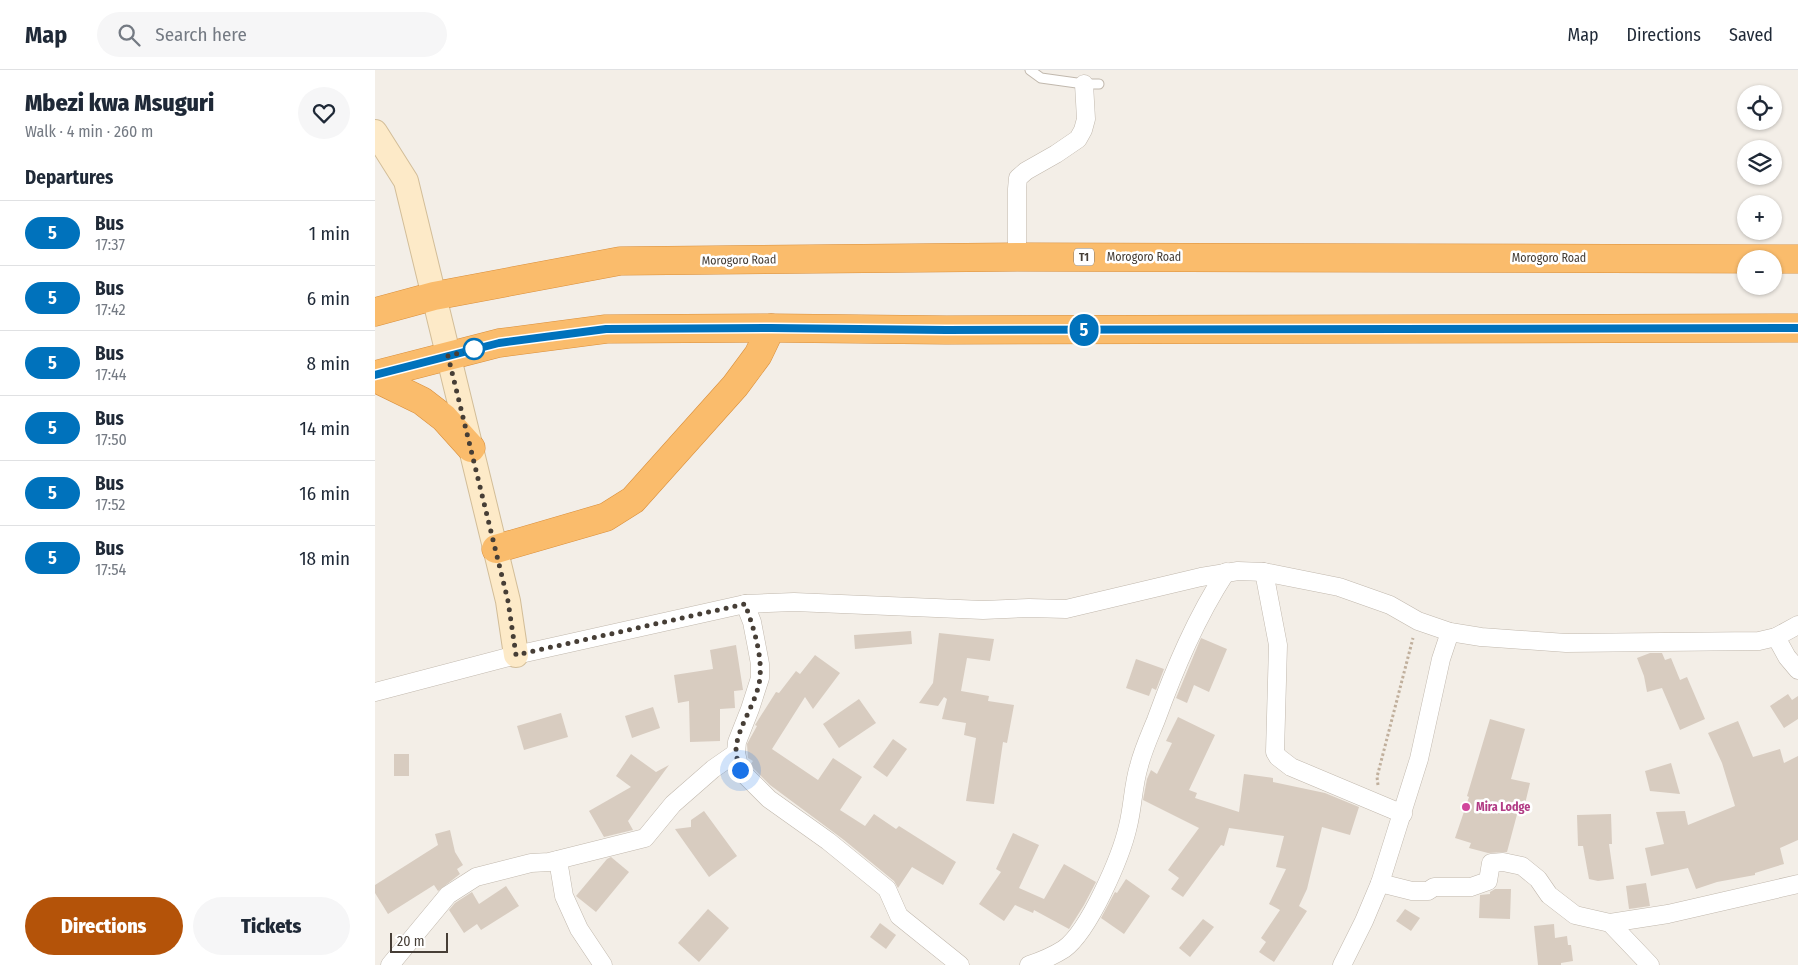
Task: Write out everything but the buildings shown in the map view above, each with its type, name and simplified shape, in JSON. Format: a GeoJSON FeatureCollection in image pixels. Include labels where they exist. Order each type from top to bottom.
{"type":"FeatureCollection","features":[{"type":"Feature","properties":{"kind":"highway","name":"Morogoro Road"},"geometry":{"type":"LineString","coordinates":[[375,312],[433,296],[621,261],[1017,257],[1798,259]]}},
{"type":"Feature","properties":{"kind":"highway"},"geometry":{"type":"LineString","coordinates":[[496,549],[606,517],[633,500],[735,386],[758,355],[771,328]]}},
{"type":"Feature","properties":{"kind":"highway"},"geometry":{"type":"LineString","coordinates":[[375,377],[499,343],[606,329],[1798,328]]}},
{"type":"Feature","properties":{"kind":"highway"},"geometry":{"type":"LineString","coordinates":[[375,377],[422,401],[444,418],[471,448]]}},
{"type":"Feature","properties":{"kind":"street"},"geometry":{"type":"LineString","coordinates":[[1017,257],[1018,178],[1026,171],[1057,154],[1078,139],[1086,119],[1092,84]]}},
{"type":"Feature","properties":{"kind":"street"},"geometry":{"type":"LineString","coordinates":[[375,132],[405,182],[496,549],[508,601],[516,655]]}},
{"type":"Feature","properties":{"kind":"street"},"geometry":{"type":"LineString","coordinates":[[375,693],[516,655],[745,604],[794,602],[983,610],[1029,608],[1066,610],[1226,572],[1264,572],[1339,587],[1390,605],[1419,621],[1450,632],[1481,637],[1567,643],[1759,641],[1776,638],[1798,625]]}},
{"type":"Feature","properties":{"kind":"street"},"geometry":{"type":"LineString","coordinates":[[1029,965],[1065,948],[1079,932],[1105,888],[1119,856],[1128,826],[1139,767],[1161,706],[1191,634],[1212,593],[1226,572]]}},
{"type":"Feature","properties":{"kind":"street"},"geometry":{"type":"LineString","coordinates":[[1264,572],[1277,645],[1275,752],[1283,761],[1298,770],[1403,814]]}},
{"type":"Feature","properties":{"kind":"street"},"geometry":{"type":"LineString","coordinates":[[745,604],[757,648],[760,678],[737,742],[736,753],[740,770],[769,799],[828,840],[887,889],[899,916],[960,965]]}},
{"type":"Feature","properties":{"kind":"street"},"geometry":{"type":"LineString","coordinates":[[1342,965],[1381,883],[1419,759],[1441,659],[1450,632]]}},
{"type":"Feature","properties":{"kind":"street"},"geometry":{"type":"LineString","coordinates":[[1776,638],[1787,657],[1798,670]]}},
{"type":"Feature","properties":{"kind":"street"},"geometry":{"type":"LineString","coordinates":[[390,965],[448,895],[476,876],[531,863],[558,860],[645,838],[673,804],[713,769],[736,753]]}},
{"type":"Feature","properties":{"kind":"street"},"geometry":{"type":"LineString","coordinates":[[558,860],[564,896],[579,929],[603,965]]}},
{"type":"Feature","properties":{"kind":"street"},"geometry":{"type":"LineString","coordinates":[[1381,883],[1412,891],[1428,891],[1446,886],[1471,887],[1488,880],[1491,863],[1503,862],[1522,866],[1538,879],[1549,895],[1575,915],[1609,923],[1668,914],[1798,884]]}},
{"type":"Feature","properties":{"kind":"street"},"geometry":{"type":"LineString","coordinates":[[1609,923],[1650,965]]}},
{"type":"Feature","properties":{"kind":"lane"},"geometry":{"type":"LineString","coordinates":[[1030,70],[1041,78],[1092,84]]}},
{"type":"Feature","properties":{"kind":"path"},"geometry":{"type":"LineString","coordinates":[[1378,787],[1377,777],[1419,621]]}},
{"type":"Feature","properties":{"kind":"bus line","name":"5"},"geometry":{"type":"LineString","coordinates":[[375,375],[499,343],[606,329],[1798,328]]}},
{"type":"Feature","properties":{"kind":"place","name":"Mira Lodge"},"geometry":{"type":"Point","coordinates":[1466,807]}},
{"type":"Feature","properties":{"kind":"route"},"geometry":{"type":"LineString","coordinates":[[474,349],[448,356],[508,601],[516,655],[745,604],[757,648],[760,678],[737,742],[736,753],[740,770]]}}]}
